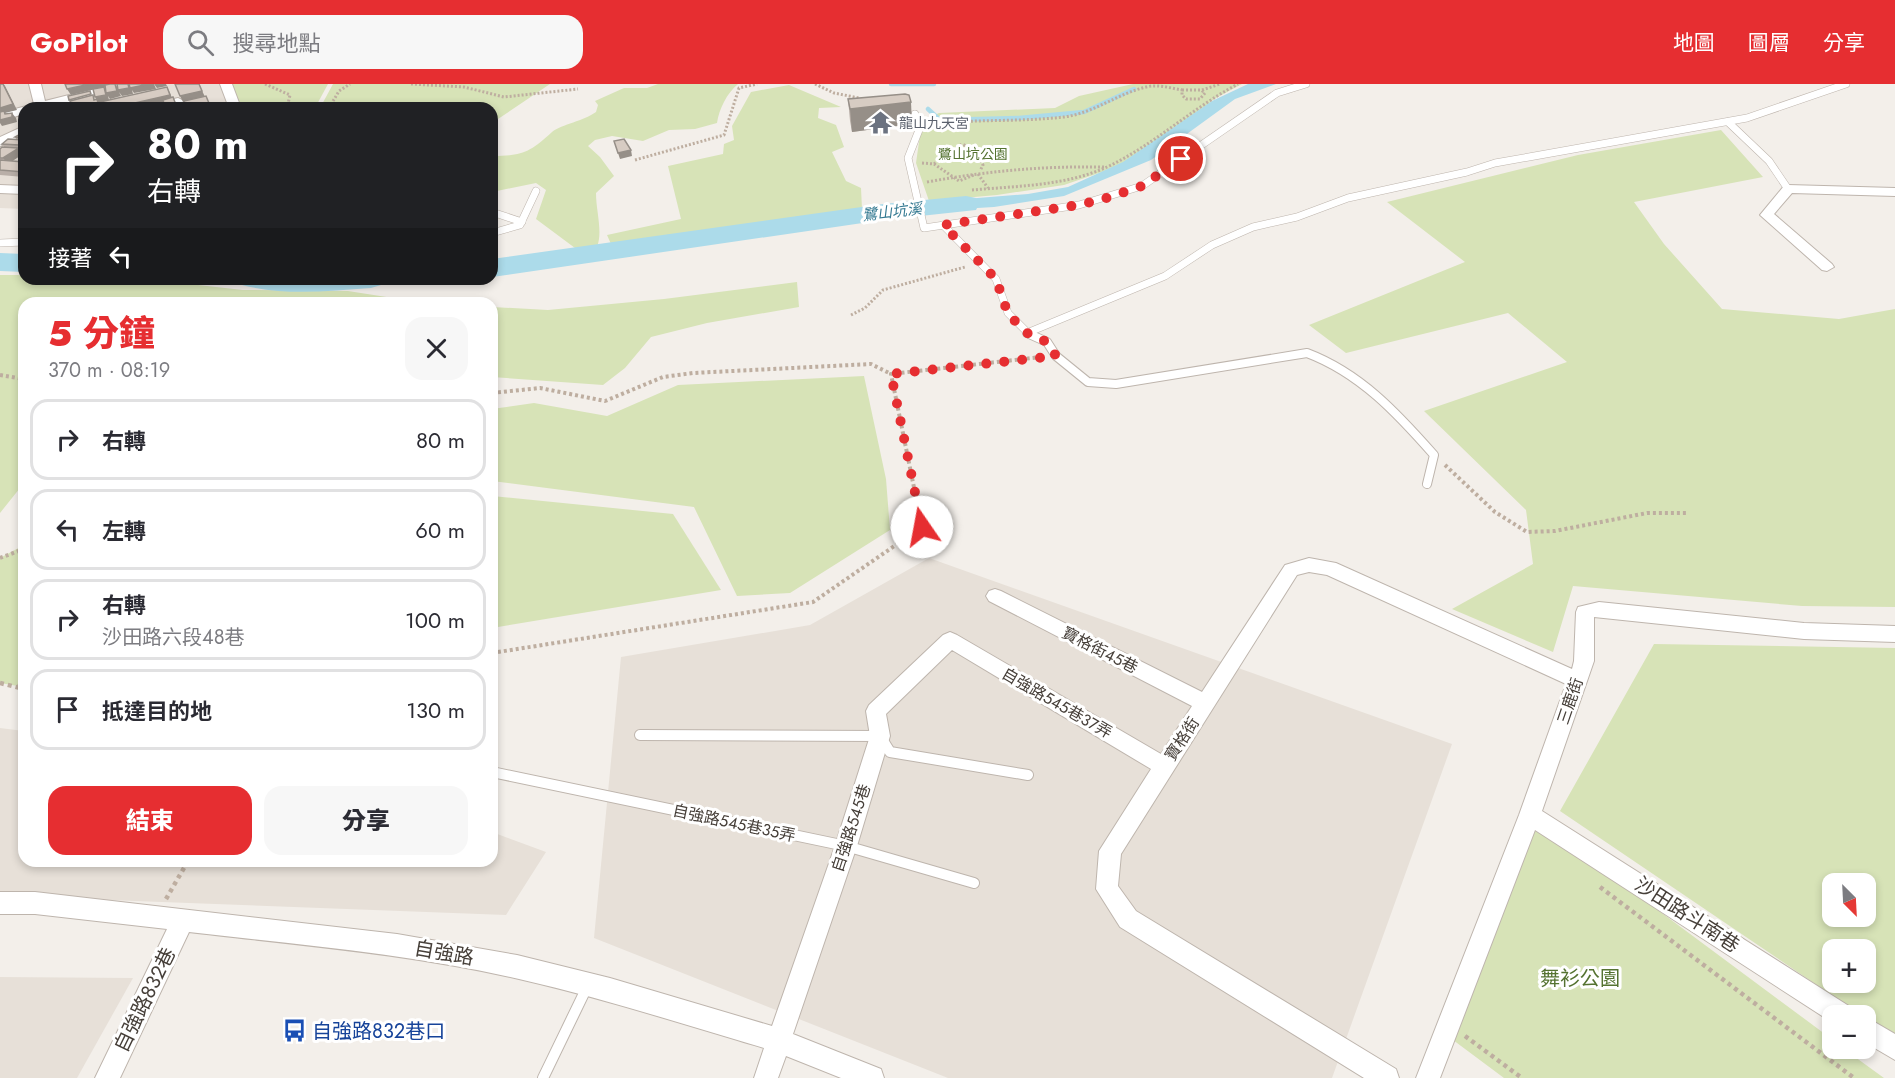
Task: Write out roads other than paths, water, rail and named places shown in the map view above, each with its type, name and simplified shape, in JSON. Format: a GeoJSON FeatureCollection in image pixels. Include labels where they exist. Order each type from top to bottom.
{"type":"FeatureCollection","features":[{"type":"Feature","properties":{"kind":"street"},"geometry":{"type":"LineString","coordinates":[[35,84],[37,102]]}},
{"type":"Feature","properties":{"kind":"street"},"geometry":{"type":"LineString","coordinates":[[57,102],[127,84]]}},
{"type":"Feature","properties":{"kind":"street"},"geometry":{"type":"LineString","coordinates":[[226,84],[233,102]]}},
{"type":"Feature","properties":{"kind":"street"},"geometry":{"type":"LineString","coordinates":[[174,102],[178,101]]}},
{"type":"Feature","properties":{"kind":"street"},"geometry":{"type":"LineString","coordinates":[[0,117],[18,112]]}},
{"type":"Feature","properties":{"kind":"street"},"geometry":{"type":"LineString","coordinates":[[0,142],[18,132]]}},
{"type":"Feature","properties":{"kind":"street"},"geometry":{"type":"LineString","coordinates":[[0,189],[18,190]]}},
{"type":"Feature","properties":{"kind":"street"},"geometry":{"type":"LineString","coordinates":[[1827,267],[1767,215],[1788,189],[1895,192]]}},
{"type":"Feature","properties":{"kind":"street","name":"寶格街"},"geometry":{"type":"LineString","coordinates":[[1387,1078],[1128,919],[1107,889],[1110,851],[1291,570],[1309,565],[1330,568],[1577,680]]}},
{"type":"Feature","properties":{"kind":"street","name":"寶格街45巷"},"geometry":{"type":"LineString","coordinates":[[995,596],[1205,703]]}},
{"type":"Feature","properties":{"kind":"street","name":"三鹿街"},"geometry":{"type":"LineString","coordinates":[[1428,1078],[1530,815],[1584,661],[1585,612],[1599,609],[1804,631],[1895,634]]}},
{"type":"Feature","properties":{"kind":"street","name":"自強路545巷"},"geometry":{"type":"LineString","coordinates":[[766,1078],[846,846],[880,736],[876,711],[950,640]]}},
{"type":"Feature","properties":{"kind":"street","name":"自強路545巷37弄"},"geometry":{"type":"LineString","coordinates":[[950,640],[1164,766]]}},
{"type":"Feature","properties":{"kind":"street","name":"沙田路斗南巷"},"geometry":{"type":"LineString","coordinates":[[1530,815],[1827,1005]]}},
{"type":"Feature","properties":{"kind":"street","name":"自強路"},"geometry":{"type":"LineString","coordinates":[[0,903],[35,903],[397,945],[517,967],[588,985],[780,1041],[872,1078]]}},
{"type":"Feature","properties":{"kind":"street","name":"自強路832巷"},"geometry":{"type":"LineString","coordinates":[[107,1078],[183,921]]}},
{"type":"Feature","properties":{"kind":"street"},"geometry":{"type":"LineString","coordinates":[[1876,1036],[1895,1048]]}},
{"type":"Feature","properties":{"kind":"lane"},"geometry":{"type":"LineString","coordinates":[[915,114],[919,130],[908,158],[924,228],[1079,205],[1142,186],[1276,93],[1306,84]]}},
{"type":"Feature","properties":{"kind":"lane"},"geometry":{"type":"LineString","coordinates":[[1027,333],[1165,276],[1212,245],[1253,227],[1297,217],[1348,198],[1467,172],[1495,163],[1747,118],[1793,100],[1846,84]]}},
{"type":"Feature","properties":{"kind":"lane"},"geometry":{"type":"LineString","coordinates":[[1728,122],[1768,161],[1788,189]]}},
{"type":"Feature","properties":{"kind":"lane"},"geometry":{"type":"LineString","coordinates":[[498,231],[522,222],[536,191]]}},
{"type":"Feature","properties":{"kind":"lane"},"geometry":{"type":"LineString","coordinates":[[498,214],[522,222]]}},
{"type":"Feature","properties":{"kind":"lane"},"geometry":{"type":"LineString","coordinates":[[943,225],[996,279],[1008,314],[1027,333],[1047,342],[1056,356],[1089,382],[1116,384],[1307,353],[1328,359],[1398,412],[1428,447],[1434,455],[1427,484]]}},
{"type":"Feature","properties":{"kind":"lane"},"geometry":{"type":"LineString","coordinates":[[0,243],[18,242]]}},
{"type":"Feature","properties":{"kind":"lane"},"geometry":{"type":"LineString","coordinates":[[640,735],[880,736],[890,752],[1028,775]]}},
{"type":"Feature","properties":{"kind":"lane","name":"自強路545巷35弄"},"geometry":{"type":"LineString","coordinates":[[498,773],[846,846],[974,883]]}},
{"type":"Feature","properties":{"kind":"lane"},"geometry":{"type":"LineString","coordinates":[[543,1078],[588,985]]}},
{"type":"Feature","properties":{"kind":"water"},"geometry":{"type":"Polygon","coordinates":[[[1248,84],[1276,84],[1235,99],[1151,160],[1064,196],[994,207],[944,210],[925,208],[965,199],[1028,194],[1068,187],[1123,162],[1212,101],[1248,84]]]}},
{"type":"Feature","properties":{"kind":"waterway"},"geometry":{"type":"LineString","coordinates":[[891,84],[934,84]]}},
{"type":"Feature","properties":{"kind":"waterway"},"geometry":{"type":"LineString","coordinates":[[928,109],[940,120],[1019,118],[1084,112],[1134,89]]}},
{"type":"Feature","properties":{"kind":"waterway","name":"鷺山坑溪"},"geometry":{"type":"LineString","coordinates":[[498,267],[883,212],[966,204]]}},
{"type":"Feature","properties":{"kind":"waterway","name":"鷺山坑溪"},"geometry":{"type":"LineString","coordinates":[[0,262],[18,263]]}},
{"type":"Feature","properties":{"kind":"place","name":"龍山九天宮"},"geometry":{"type":"Point","coordinates":[881,123]}},
{"type":"Feature","properties":{"kind":"place","name":"自強路832巷口"},"geometry":{"type":"Point","coordinates":[294,1031]}},
{"type":"Feature","properties":{"kind":"park label","name":"鷺山坑公園"},"geometry":{"type":"Point","coordinates":[973,154]}},
{"type":"Feature","properties":{"kind":"park label","name":"舞衫公園"},"geometry":{"type":"Point","coordinates":[1580,978]}}]}
